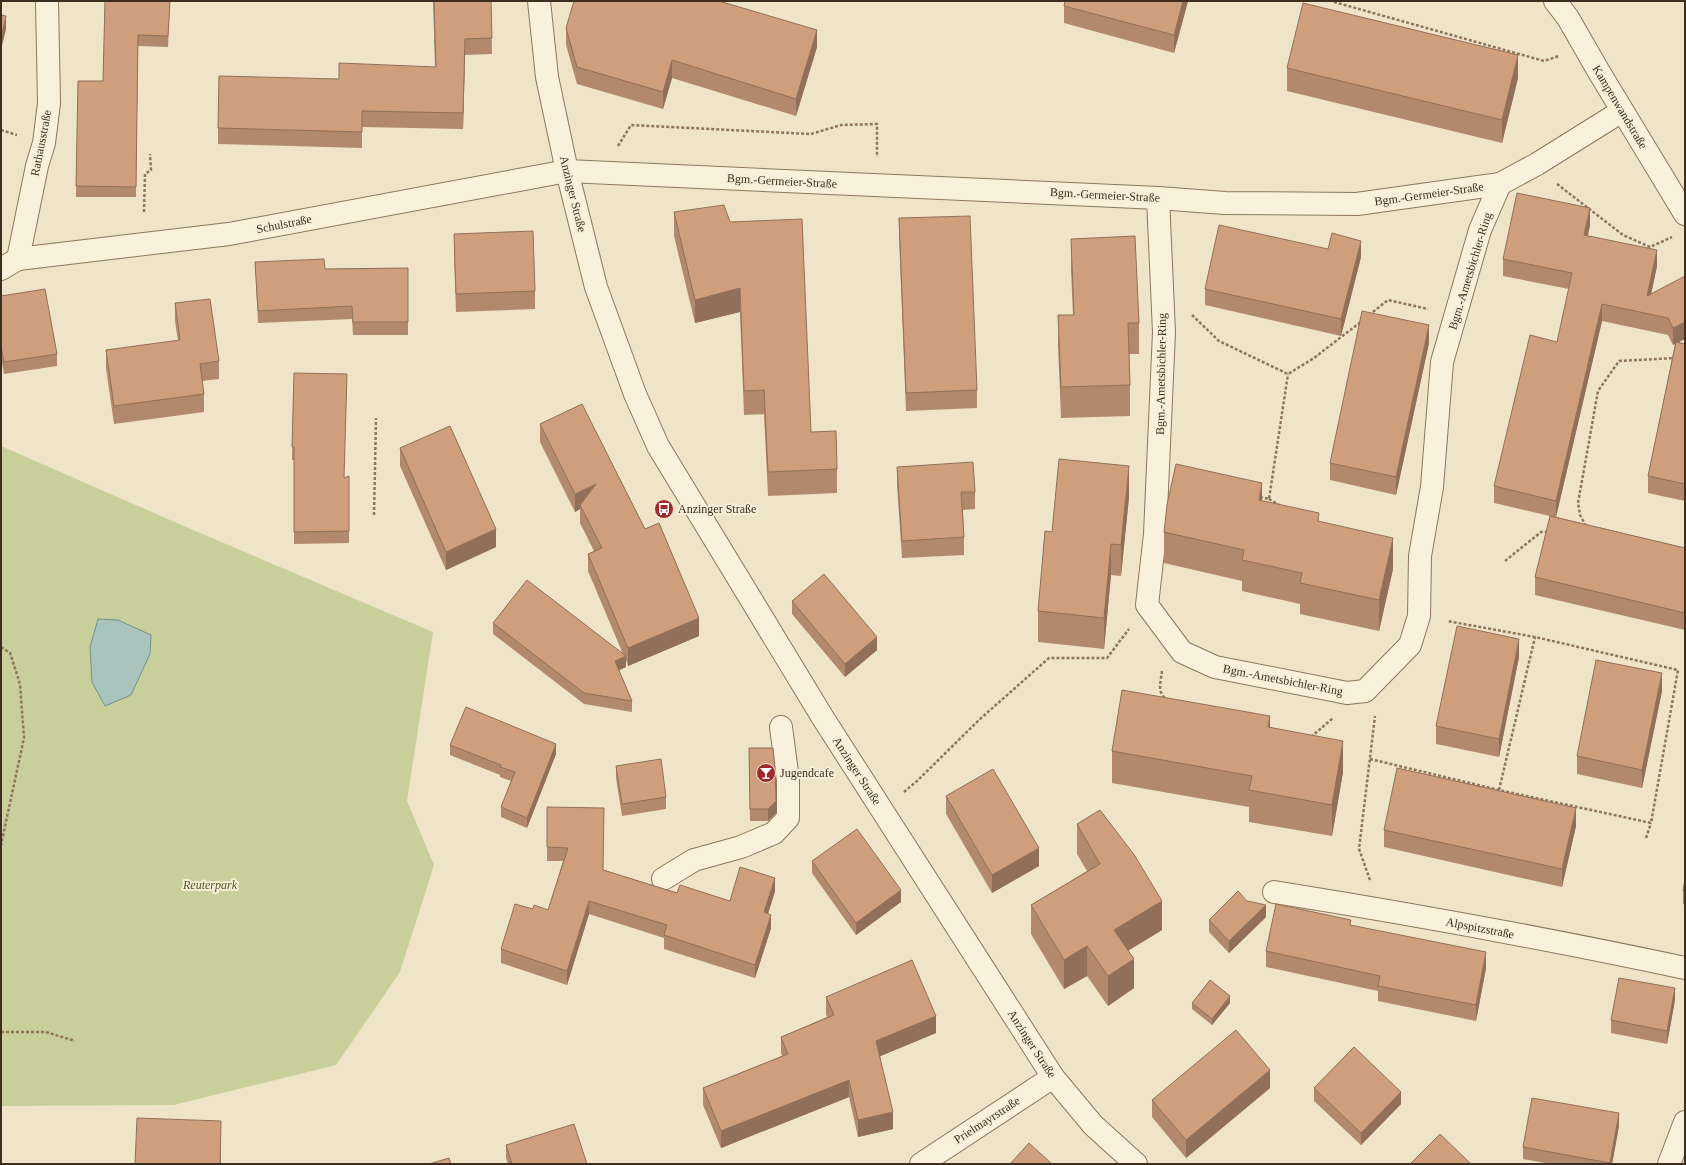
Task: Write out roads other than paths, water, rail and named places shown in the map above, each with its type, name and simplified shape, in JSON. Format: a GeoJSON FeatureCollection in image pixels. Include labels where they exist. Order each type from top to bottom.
{"type":"FeatureCollection","features":[{"type":"Feature","properties":{"kind":"street","name":"Rathausstraße"},"geometry":{"type":"LineString","coordinates":[[10,264],[44,143],[49,103],[47,1]]}},
{"type":"Feature","properties":{"kind":"street","name":"Anzinger Straße"},"geometry":{"type":"LineString","coordinates":[[539,1],[547,77],[567,172],[596,287],[635,394],[658,446],[823,718],[1053,1077],[1093,1125],[1136,1164]]}},
{"type":"Feature","properties":{"kind":"street","name":"Kampenwandstraße"},"geometry":{"type":"LineString","coordinates":[[1555,1],[1568,18],[1622,111],[1685,214]]}},
{"type":"Feature","properties":{"kind":"street","name":"Bgm.-Germeier-Straße"},"geometry":{"type":"LineString","coordinates":[[567,172],[1158,198],[1225,203],[1357,204],[1500,184],[1537,164],[1622,111]]}},
{"type":"Feature","properties":{"kind":"street","name":"Schulstraße"},"geometry":{"type":"LineString","coordinates":[[10,264],[229,234],[567,172]]}},
{"type":"Feature","properties":{"kind":"street","name":"Bgm.-Ametsbichler-Ring"},"geometry":{"type":"LineString","coordinates":[[1158,198],[1164,332],[1155,534],[1147,605],[1182,652],[1215,667],[1347,693],[1372,684],[1410,644],[1419,616],[1420,556],[1432,487],[1442,362],[1480,230],[1500,184]]}},
{"type":"Feature","properties":{"kind":"street"},"geometry":{"type":"LineString","coordinates":[[663,880],[694,860],[741,847],[774,833],[788,818],[788,780],[781,727]]}},
{"type":"Feature","properties":{"kind":"street","name":"Alpspitzstraße"},"geometry":{"type":"LineString","coordinates":[[1274,892],[1378,909],[1685,968]]}},
{"type":"Feature","properties":{"kind":"street","name":"Prielmayrstraße"},"geometry":{"type":"LineString","coordinates":[[921,1164],[1053,1077]]}},
{"type":"Feature","properties":{"kind":"street"},"geometry":{"type":"LineString","coordinates":[[1669,1164],[1685,1122]]}},
{"type":"Feature","properties":{"kind":"water"},"geometry":{"type":"Polygon","coordinates":[[[98,619],[118,620],[151,635],[150,654],[131,695],[105,706],[92,682],[90,647],[98,619]]]}},
{"type":"Feature","properties":{"kind":"place","name":"Anzinger Straße"},"geometry":{"type":"Point","coordinates":[664,509]}},
{"type":"Feature","properties":{"kind":"place","name":"Jugendcafe"},"geometry":{"type":"Point","coordinates":[766,773]}},
{"type":"Feature","properties":{"kind":"park label","name":"Reuterpark"},"geometry":{"type":"Point","coordinates":[210,885]}}]}
